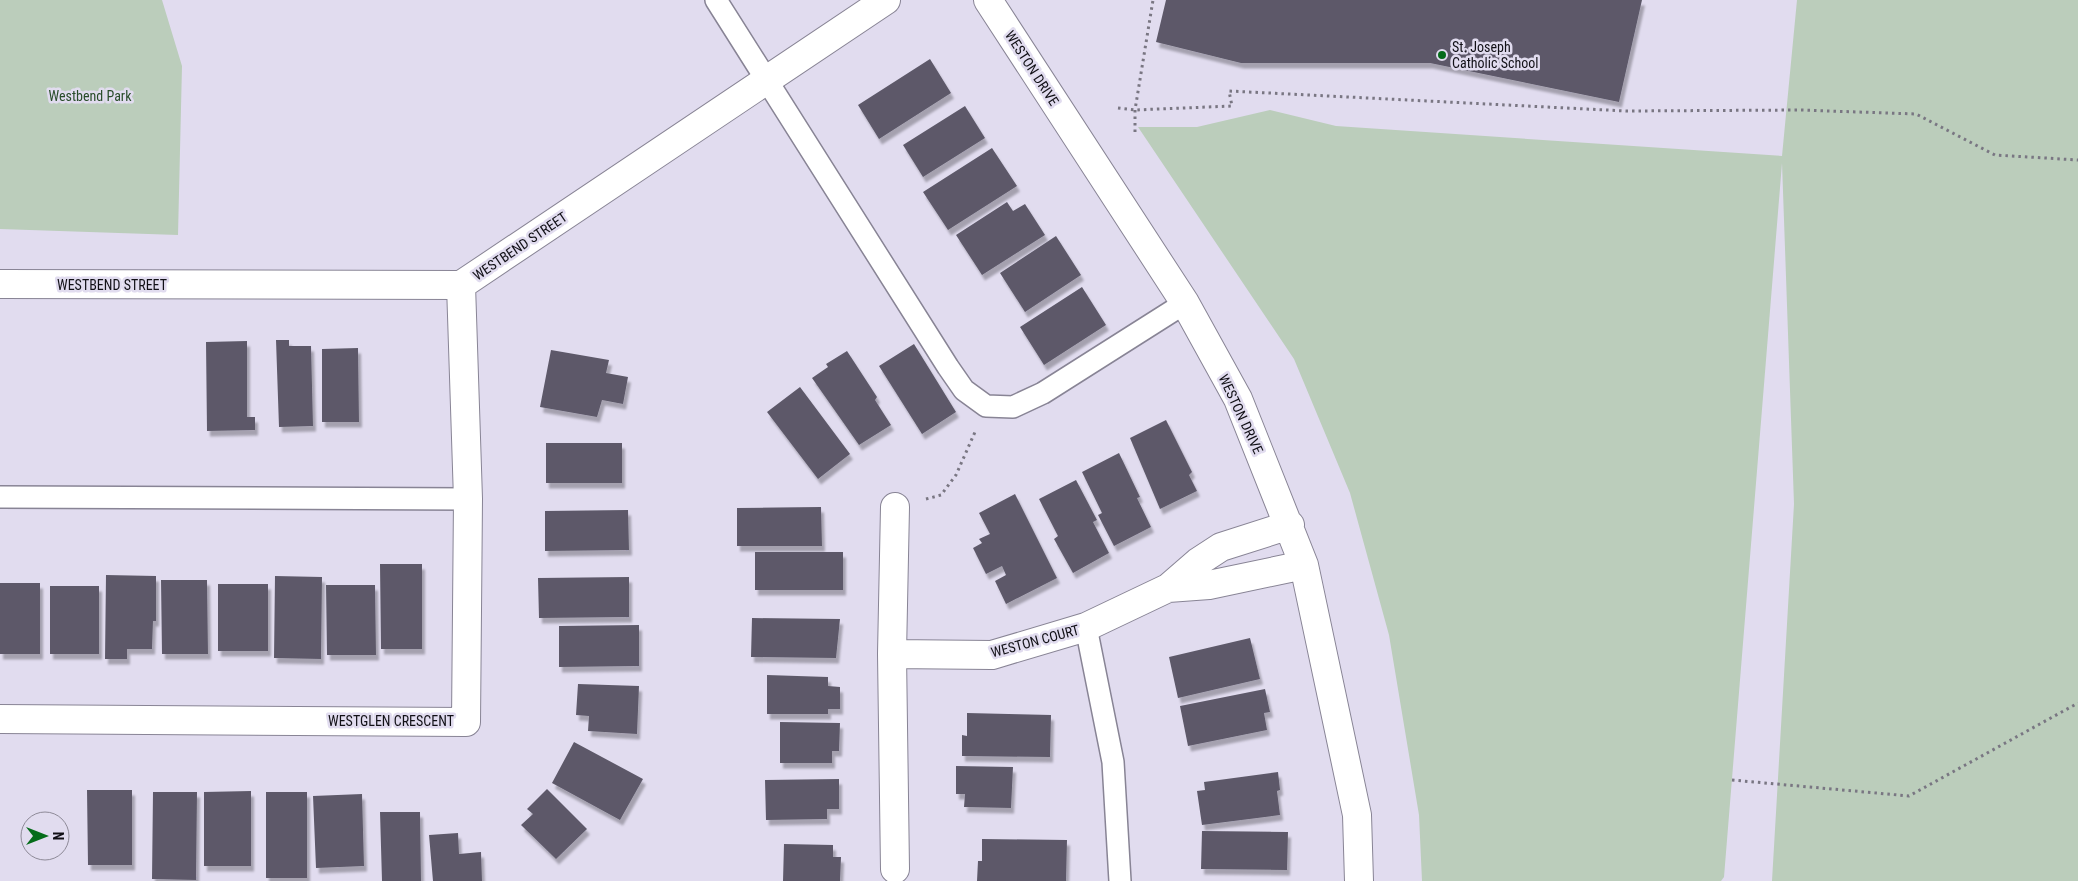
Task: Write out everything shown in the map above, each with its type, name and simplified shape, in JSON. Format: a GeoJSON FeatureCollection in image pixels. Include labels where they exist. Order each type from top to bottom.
{"type":"FeatureCollection","features":[{"type":"Feature","properties":{"kind":"street","name":"WESTBEND STREET"},"geometry":{"type":"LineString","coordinates":[[0,284],[461,285],[886,0]]}},
{"type":"Feature","properties":{"kind":"street","name":"WESTON DRIVE"},"geometry":{"type":"LineString","coordinates":[[988,0],[1185,303],[1238,399],[1290,525],[1304,565],[1357,815],[1359,881]]}},
{"type":"Feature","properties":{"kind":"street","name":"WESTGLEN CRESCENT"},"geometry":{"type":"LineString","coordinates":[[0,719],[466,722],[468,499],[461,285]]}},
{"type":"Feature","properties":{"kind":"street"},"geometry":{"type":"LineString","coordinates":[[895,507],[892,654],[895,869]]}},
{"type":"Feature","properties":{"kind":"street","name":"WESTON COURT"},"geometry":{"type":"LineString","coordinates":[[892,654],[992,655],[1086,627],[1168,588],[1198,562],[1221,547],[1290,525]]}},
{"type":"Feature","properties":{"kind":"street","name":"WESTON COURT"},"geometry":{"type":"LineString","coordinates":[[1168,588],[1209,585],[1304,565]]}},
{"type":"Feature","properties":{"kind":"lane"},"geometry":{"type":"LineString","coordinates":[[716,0],[948,367],[964,390],[986,406],[1012,407],[1043,394],[1185,303]]}},
{"type":"Feature","properties":{"kind":"lane"},"geometry":{"type":"LineString","coordinates":[[0,496],[468,499]]}},
{"type":"Feature","properties":{"kind":"lane"},"geometry":{"type":"LineString","coordinates":[[1086,627],[1113,762],[1120,881]]}},
{"type":"Feature","properties":{"kind":"path"},"geometry":{"type":"LineString","coordinates":[[1134,132],[1134,110],[1153,0]]}},
{"type":"Feature","properties":{"kind":"path"},"geometry":{"type":"LineString","coordinates":[[1118,108],[1134,110],[1232,106],[1230,91],[1626,111],[1800,110],[1916,114],[1995,155],[2078,160]]}},
{"type":"Feature","properties":{"kind":"path"},"geometry":{"type":"LineString","coordinates":[[895,507],[941,495],[956,475],[986,406]]}},
{"type":"Feature","properties":{"kind":"path"},"geometry":{"type":"LineString","coordinates":[[1732,780],[1909,796],[2078,703]]}},
{"type":"Feature","properties":{"kind":"green space","name":"Westbend Park"},"geometry":{"type":"Polygon","coordinates":[[[0,0],[162,0],[182,66],[178,235],[0,229],[0,0]]]}},
{"type":"Feature","properties":{"kind":"green space"},"geometry":{"type":"Polygon","coordinates":[[[1797,0],[2078,0],[2078,881],[1772,881],[1794,504],[1782,163],[1724,877],[1721,881],[1422,881],[1419,815],[1389,635],[1350,493],[1294,359],[1138,127],[1197,127],[1270,110],[1336,126],[1782,156],[1797,0]]]}},
{"type":"Feature","properties":{"kind":"building"},"geometry":{"type":"Polygon","coordinates":[[[1166,0],[1642,0],[1619,102],[1430,63],[1241,63],[1156,42],[1166,0]]]}},
{"type":"Feature","properties":{"kind":"building"},"geometry":{"type":"Polygon","coordinates":[[[930,59],[951,93],[879,139],[858,105],[930,59]]]}},
{"type":"Feature","properties":{"kind":"building"},"geometry":{"type":"Polygon","coordinates":[[[965,106],[985,138],[923,177],[903,145],[965,106]]]}},
{"type":"Feature","properties":{"kind":"building"},"geometry":{"type":"Polygon","coordinates":[[[992,148],[1017,186],[948,230],[923,192],[992,148]]]}},
{"type":"Feature","properties":{"kind":"building"},"geometry":{"type":"Polygon","coordinates":[[[1007,202],[1013,211],[1025,204],[1045,235],[982,275],[956,235],[1007,202]]]}},
{"type":"Feature","properties":{"kind":"building"},"geometry":{"type":"Polygon","coordinates":[[[1056,236],[1081,275],[1025,312],[1000,273],[1056,236]]]}},
{"type":"Feature","properties":{"kind":"building"},"geometry":{"type":"Polygon","coordinates":[[[1082,287],[1106,325],[1044,365],[1020,327],[1082,287]]]}},
{"type":"Feature","properties":{"kind":"building"},"geometry":{"type":"Polygon","coordinates":[[[276,340],[289,340],[289,346],[311,346],[313,426],[279,427],[276,340]]]}},
{"type":"Feature","properties":{"kind":"building"},"geometry":{"type":"Polygon","coordinates":[[[247,341],[247,417],[255,417],[255,430],[207,431],[206,342],[247,341]]]}},
{"type":"Feature","properties":{"kind":"building"},"geometry":{"type":"Polygon","coordinates":[[[914,344],[956,412],[922,434],[879,366],[914,344]]]}},
{"type":"Feature","properties":{"kind":"building"},"geometry":{"type":"Polygon","coordinates":[[[358,348],[359,422],[322,422],[322,349],[358,348]]]}},
{"type":"Feature","properties":{"kind":"building"},"geometry":{"type":"Polygon","coordinates":[[[551,350],[609,360],[606,373],[628,377],[623,404],[602,400],[597,417],[540,407],[551,350]]]}},
{"type":"Feature","properties":{"kind":"building"},"geometry":{"type":"Polygon","coordinates":[[[847,351],[877,397],[875,400],[891,425],[859,445],[812,378],[828,367],[826,364],[847,351]]]}},
{"type":"Feature","properties":{"kind":"building"},"geometry":{"type":"Polygon","coordinates":[[[800,387],[850,454],[818,479],[767,412],[800,387]]]}},
{"type":"Feature","properties":{"kind":"building"},"geometry":{"type":"Polygon","coordinates":[[[1166,420],[1192,472],[1189,475],[1197,491],[1160,509],[1130,438],[1166,420]]]}},
{"type":"Feature","properties":{"kind":"building"},"geometry":{"type":"Polygon","coordinates":[[[546,443],[622,443],[622,483],[546,483],[546,443]]]}},
{"type":"Feature","properties":{"kind":"building"},"geometry":{"type":"Polygon","coordinates":[[[1119,453],[1140,497],[1137,498],[1151,527],[1114,546],[1098,515],[1102,513],[1082,472],[1119,453]]]}},
{"type":"Feature","properties":{"kind":"building"},"geometry":{"type":"Polygon","coordinates":[[[1076,480],[1097,520],[1093,522],[1109,553],[1073,573],[1054,539],[1058,536],[1039,499],[1076,480]]]}},
{"type":"Feature","properties":{"kind":"building"},"geometry":{"type":"Polygon","coordinates":[[[1015,494],[1057,578],[1006,604],[995,581],[1006,575],[1002,566],[986,574],[973,548],[982,543],[979,539],[990,534],[979,513],[1015,494]]]}},
{"type":"Feature","properties":{"kind":"building"},"geometry":{"type":"Polygon","coordinates":[[[821,507],[822,546],[737,546],[737,508],[821,507]]]}},
{"type":"Feature","properties":{"kind":"building"},"geometry":{"type":"Polygon","coordinates":[[[628,510],[629,550],[545,551],[545,511],[628,510]]]}},
{"type":"Feature","properties":{"kind":"building"},"geometry":{"type":"Polygon","coordinates":[[[755,552],[843,552],[843,590],[755,590],[755,552]]]}},
{"type":"Feature","properties":{"kind":"building"},"geometry":{"type":"Polygon","coordinates":[[[380,564],[422,564],[422,649],[381,649],[380,564]]]}},
{"type":"Feature","properties":{"kind":"building"},"geometry":{"type":"Polygon","coordinates":[[[106,575],[156,576],[156,621],[153,621],[152,649],[127,649],[127,659],[105,659],[106,575]]]}},
{"type":"Feature","properties":{"kind":"building"},"geometry":{"type":"Polygon","coordinates":[[[275,576],[322,577],[321,659],[274,658],[275,576]]]}},
{"type":"Feature","properties":{"kind":"building"},"geometry":{"type":"Polygon","coordinates":[[[629,577],[629,617],[539,618],[538,578],[629,577]]]}},
{"type":"Feature","properties":{"kind":"building"},"geometry":{"type":"Polygon","coordinates":[[[161,580],[207,580],[208,654],[162,654],[161,580]]]}},
{"type":"Feature","properties":{"kind":"building"},"geometry":{"type":"Polygon","coordinates":[[[0,583],[40,583],[40,654],[0,654],[0,583]]]}},
{"type":"Feature","properties":{"kind":"building"},"geometry":{"type":"Polygon","coordinates":[[[218,584],[268,584],[268,651],[218,651],[218,584]]]}},
{"type":"Feature","properties":{"kind":"building"},"geometry":{"type":"Polygon","coordinates":[[[326,585],[375,585],[376,655],[327,655],[326,585]]]}},
{"type":"Feature","properties":{"kind":"building"},"geometry":{"type":"Polygon","coordinates":[[[50,586],[99,586],[99,654],[50,654],[50,586]]]}},
{"type":"Feature","properties":{"kind":"building"},"geometry":{"type":"Polygon","coordinates":[[[752,618],[840,619],[836,658],[751,657],[752,618]]]}},
{"type":"Feature","properties":{"kind":"building"},"geometry":{"type":"Polygon","coordinates":[[[639,625],[639,666],[559,667],[559,626],[639,625]]]}},
{"type":"Feature","properties":{"kind":"building"},"geometry":{"type":"Polygon","coordinates":[[[1250,638],[1260,679],[1178,698],[1169,657],[1250,638]]]}},
{"type":"Feature","properties":{"kind":"building"},"geometry":{"type":"Polygon","coordinates":[[[767,675],[828,677],[828,686],[840,687],[840,709],[828,709],[828,714],[767,714],[767,675]]]}},
{"type":"Feature","properties":{"kind":"building"},"geometry":{"type":"Polygon","coordinates":[[[578,684],[639,686],[637,734],[588,731],[589,716],[576,715],[578,684]]]}},
{"type":"Feature","properties":{"kind":"building"},"geometry":{"type":"Polygon","coordinates":[[[1265,689],[1270,712],[1264,713],[1267,730],[1188,746],[1180,706],[1265,689]]]}},
{"type":"Feature","properties":{"kind":"building"},"geometry":{"type":"Polygon","coordinates":[[[967,713],[1051,715],[1050,757],[962,756],[962,735],[967,736],[967,713]]]}},
{"type":"Feature","properties":{"kind":"building"},"geometry":{"type":"Polygon","coordinates":[[[780,722],[840,723],[839,751],[832,751],[832,763],[780,763],[780,722]]]}},
{"type":"Feature","properties":{"kind":"building"},"geometry":{"type":"Polygon","coordinates":[[[574,742],[643,779],[620,820],[552,783],[574,742]]]}},
{"type":"Feature","properties":{"kind":"building"},"geometry":{"type":"Polygon","coordinates":[[[956,766],[1013,767],[1011,808],[964,807],[965,794],[956,794],[956,766]]]}},
{"type":"Feature","properties":{"kind":"building"},"geometry":{"type":"Polygon","coordinates":[[[1278,772],[1280,790],[1277,791],[1280,815],[1202,825],[1197,791],[1205,790],[1204,782],[1278,772]]]}},
{"type":"Feature","properties":{"kind":"building"},"geometry":{"type":"Polygon","coordinates":[[[839,779],[839,809],[827,809],[827,819],[766,820],[765,780],[839,779]]]}},
{"type":"Feature","properties":{"kind":"building"},"geometry":{"type":"Polygon","coordinates":[[[547,789],[587,829],[556,859],[521,825],[533,814],[527,809],[547,789]]]}},
{"type":"Feature","properties":{"kind":"building"},"geometry":{"type":"Polygon","coordinates":[[[87,790],[132,790],[132,865],[88,865],[87,790]]]}},
{"type":"Feature","properties":{"kind":"building"},"geometry":{"type":"Polygon","coordinates":[[[251,791],[251,866],[204,866],[204,792],[251,791]]]}},
{"type":"Feature","properties":{"kind":"building"},"geometry":{"type":"Polygon","coordinates":[[[153,792],[197,792],[196,880],[152,879],[153,792]]]}},
{"type":"Feature","properties":{"kind":"building"},"geometry":{"type":"Polygon","coordinates":[[[266,792],[307,792],[307,878],[266,878],[266,792]]]}},
{"type":"Feature","properties":{"kind":"building"},"geometry":{"type":"Polygon","coordinates":[[[362,794],[364,866],[316,868],[313,796],[362,794]]]}},
{"type":"Feature","properties":{"kind":"building"},"geometry":{"type":"Polygon","coordinates":[[[380,812],[420,812],[421,881],[382,881],[380,812]]]}},
{"type":"Feature","properties":{"kind":"building"},"geometry":{"type":"Polygon","coordinates":[[[1202,831],[1288,832],[1287,870],[1201,869],[1202,831]]]}},
{"type":"Feature","properties":{"kind":"building"},"geometry":{"type":"Polygon","coordinates":[[[458,833],[459,854],[481,852],[482,881],[433,881],[429,835],[458,833]]]}},
{"type":"Feature","properties":{"kind":"building"},"geometry":{"type":"Polygon","coordinates":[[[982,839],[1067,840],[1066,881],[977,881],[978,861],[982,861],[982,839]]]}},
{"type":"Feature","properties":{"kind":"building"},"geometry":{"type":"Polygon","coordinates":[[[784,844],[833,845],[833,857],[841,857],[840,881],[783,881],[784,844]]]}},
{"type":"Feature","properties":{"kind":"place","name":"St. Joseph Catholic School"},"geometry":{"type":"Point","coordinates":[1442,55]}}]}
